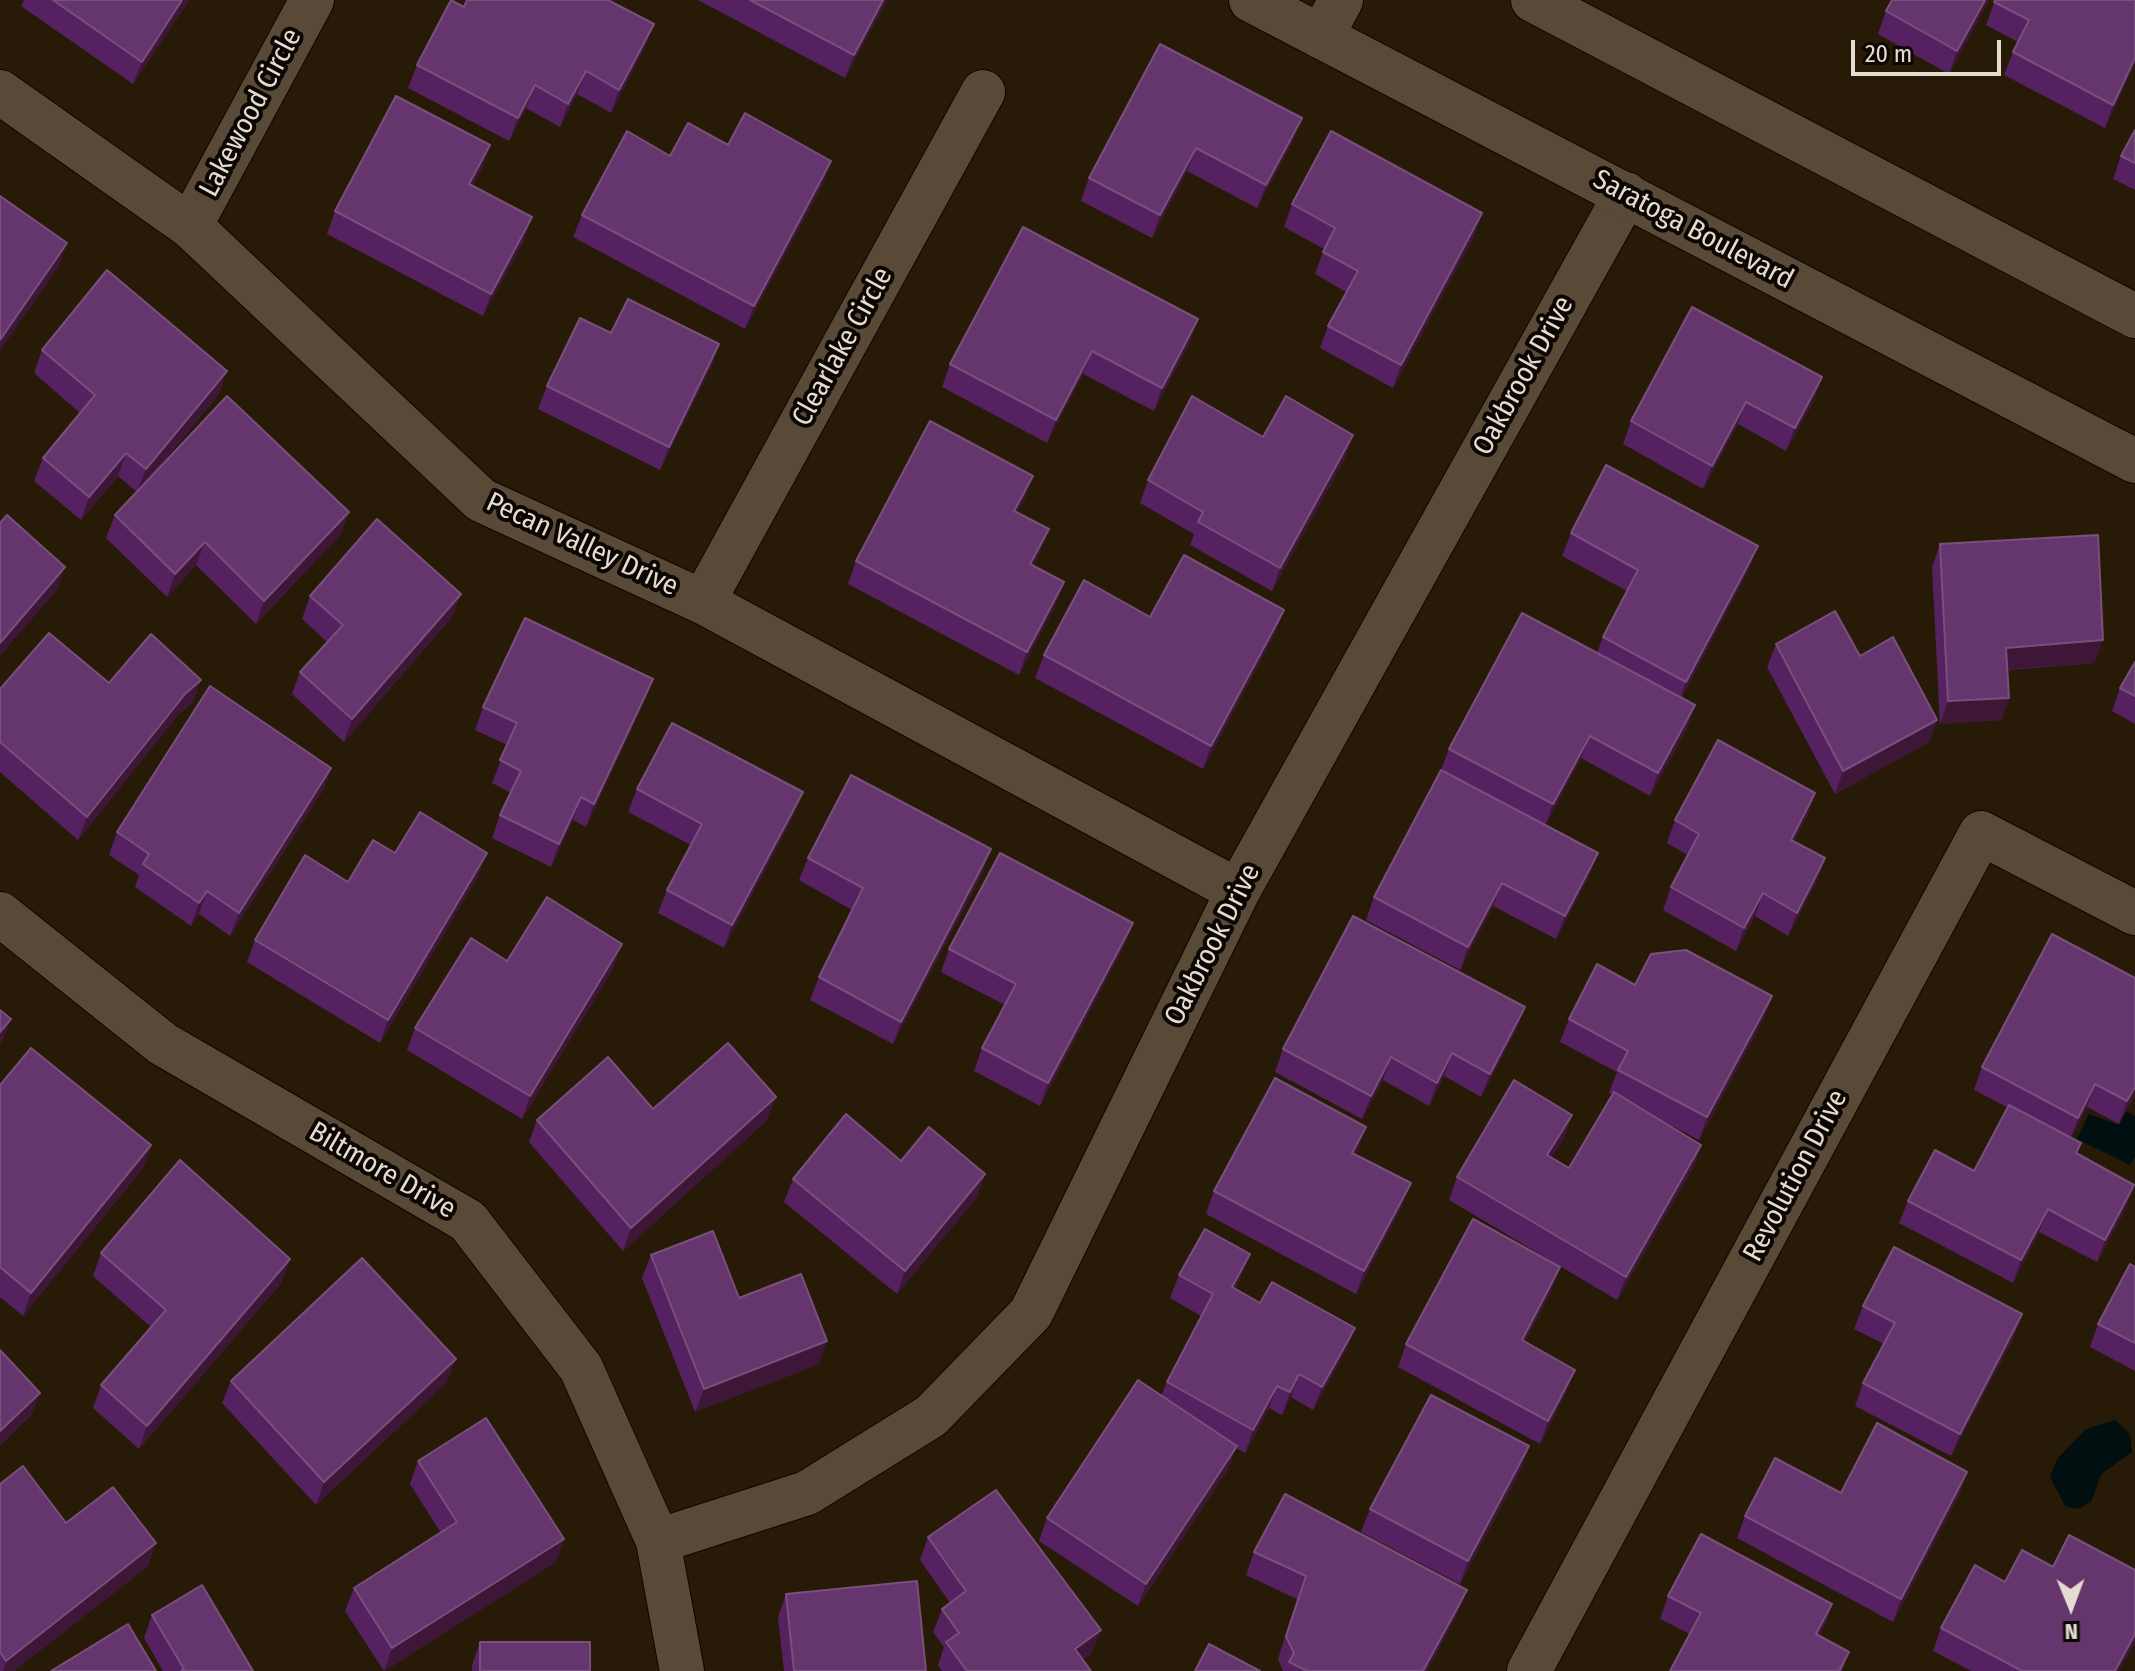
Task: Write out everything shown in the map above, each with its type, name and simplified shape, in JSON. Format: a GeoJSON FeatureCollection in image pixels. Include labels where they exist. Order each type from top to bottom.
{"type":"FeatureCollection","features":[{"type":"Feature","properties":{"kind":"street","name":"Lakewood Circle"},"geometry":{"type":"LineString","coordinates":[[190,226],[312,0]]}},
{"type":"Feature","properties":{"kind":"street","name":"Saratoga Boulevard"},"geometry":{"type":"LineString","coordinates":[[1251,0],[1331,18],[1626,194],[2135,461]]}},
{"type":"Feature","properties":{"kind":"street"},"geometry":{"type":"LineString","coordinates":[[1533,0],[2135,316]]}},
{"type":"Feature","properties":{"kind":"street","name":"Pecan Valley Drive"},"geometry":{"type":"LineString","coordinates":[[0,92],[190,226],[481,500],[703,602],[1238,891]]}},
{"type":"Feature","properties":{"kind":"street","name":"Clearlake Circle"},"geometry":{"type":"LineString","coordinates":[[703,602],[983,92]]}},
{"type":"Feature","properties":{"kind":"street","name":"Oakbrook Drive"},"geometry":{"type":"LineString","coordinates":[[658,1541],[807,1493],[931,1416],[1031,1313],[1238,891],[1626,194]]}},
{"type":"Feature","properties":{"kind":"street","name":"Revolution Drive"},"geometry":{"type":"LineString","coordinates":[[1529,1671],[1981,833],[2135,913]]}},
{"type":"Feature","properties":{"kind":"street","name":"Biltmore Drive"},"geometry":{"type":"LineString","coordinates":[[0,914],[163,1044],[468,1221],[581,1368],[658,1541],[682,1671]]}},
{"type":"Feature","properties":{"kind":"shaded area"},"geometry":{"type":"Polygon","coordinates":[[[2126,1111],[2135,1116],[2135,1157],[2130,1165],[2077,1139],[2089,1114],[2118,1125],[2126,1111]]]}},
{"type":"Feature","properties":{"kind":"shaded area"},"geometry":{"type":"Polygon","coordinates":[[[2115,1420],[2130,1434],[2132,1452],[2101,1474],[2091,1502],[2078,1509],[2065,1506],[2050,1477],[2057,1459],[2086,1429],[2115,1420]]]}},
{"type":"Feature","properties":{"kind":"building"},"geometry":{"type":"Polygon","coordinates":[[[53,0],[182,0],[142,62],[53,0]]]}},
{"type":"Feature","properties":{"kind":"building"},"geometry":{"type":"Polygon","coordinates":[[[451,0],[464,7],[467,0],[608,0],[654,24],[619,90],[586,71],[568,104],[535,85],[518,118],[417,65],[451,0]]]}},
{"type":"Feature","properties":{"kind":"building"},"geometry":{"type":"Polygon","coordinates":[[[750,0],[883,0],[854,55],[750,0]]]}},
{"type":"Feature","properties":{"kind":"building"},"geometry":{"type":"Polygon","coordinates":[[[1892,0],[1985,0],[1957,51],[1886,11],[1892,0]]]}},
{"type":"Feature","properties":{"kind":"building"},"geometry":{"type":"Polygon","coordinates":[[[1995,0],[2135,0],[2135,58],[2113,105],[2013,52],[2029,20],[1995,0]]]}},
{"type":"Feature","properties":{"kind":"building"},"geometry":{"type":"Polygon","coordinates":[[[1160,44],[1302,118],[1266,185],[1196,148],[1160,215],[1089,178],[1160,44]]]}},
{"type":"Feature","properties":{"kind":"building"},"geometry":{"type":"Polygon","coordinates":[[[396,96],[490,145],[469,184],[532,217],[491,294],[335,211],[396,96]]]}},
{"type":"Feature","properties":{"kind":"building"},"geometry":{"type":"Polygon","coordinates":[[[745,113],[831,161],[754,306],[582,215],[627,131],[670,156],[688,123],[728,145],[745,113]]]}},
{"type":"Feature","properties":{"kind":"building"},"geometry":{"type":"Polygon","coordinates":[[[2135,130],[2135,163],[2121,156],[2135,130]]]}},
{"type":"Feature","properties":{"kind":"building"},"geometry":{"type":"Polygon","coordinates":[[[1331,131],[1482,213],[1401,365],[1328,326],[1358,271],[1323,252],[1335,228],[1292,204],[1331,131]]]}},
{"type":"Feature","properties":{"kind":"building"},"geometry":{"type":"Polygon","coordinates":[[[0,196],[67,243],[0,340],[0,196]]]}},
{"type":"Feature","properties":{"kind":"building"},"geometry":{"type":"Polygon","coordinates":[[[1023,227],[1198,319],[1162,388],[1092,351],[1056,420],[950,364],[1023,227]]]}},
{"type":"Feature","properties":{"kind":"building"},"geometry":{"type":"Polygon","coordinates":[[[107,270],[227,371],[146,469],[126,453],[89,497],[43,458],[95,395],[42,350],[107,270]]]}},
{"type":"Feature","properties":{"kind":"building"},"geometry":{"type":"Polygon","coordinates":[[[628,299],[719,344],[669,447],[547,386],[580,318],[611,333],[628,299]]]}},
{"type":"Feature","properties":{"kind":"building"},"geometry":{"type":"Polygon","coordinates":[[[1692,307],[1822,377],[1795,428],[1746,402],[1712,466],[1631,421],[1692,307]]]}},
{"type":"Feature","properties":{"kind":"building"},"geometry":{"type":"Polygon","coordinates":[[[227,396],[349,512],[264,601],[205,542],[175,574],[115,515],[227,396]]]}},
{"type":"Feature","properties":{"kind":"building"},"geometry":{"type":"Polygon","coordinates":[[[1192,396],[1263,437],[1286,396],[1353,435],[1280,568],[1198,522],[1203,512],[1148,480],[1192,396]]]}},
{"type":"Feature","properties":{"kind":"building"},"geometry":{"type":"Polygon","coordinates":[[[930,421],[1033,476],[1014,511],[1049,529],[1030,564],[1064,582],[1027,652],[856,561],[930,421]]]}},
{"type":"Feature","properties":{"kind":"building"},"geometry":{"type":"Polygon","coordinates":[[[1606,465],[1758,546],[1686,682],[1603,637],[1638,570],[1571,533],[1606,465]]]}},
{"type":"Feature","properties":{"kind":"building"},"geometry":{"type":"Polygon","coordinates":[[[7,515],[65,567],[0,643],[0,523],[7,515]]]}},
{"type":"Feature","properties":{"kind":"building"},"geometry":{"type":"Polygon","coordinates":[[[377,519],[461,594],[352,719],[300,672],[343,625],[310,596],[377,519]]]}},
{"type":"Feature","properties":{"kind":"building"},"geometry":{"type":"Polygon","coordinates":[[[2098,535],[2103,640],[2006,648],[2009,698],[1948,701],[1940,544],[2098,535]]]}},
{"type":"Feature","properties":{"kind":"building"},"geometry":{"type":"Polygon","coordinates":[[[1184,555],[1284,610],[1211,746],[1044,655],[1084,580],[1150,617],[1184,555]]]}},
{"type":"Feature","properties":{"kind":"building"},"geometry":{"type":"Polygon","coordinates":[[[1835,611],[1860,656],[1893,637],[1937,720],[1843,771],[1776,644],[1835,611]]]}},
{"type":"Feature","properties":{"kind":"building"},"geometry":{"type":"Polygon","coordinates":[[[1522,613],[1695,705],[1658,773],[1590,736],[1553,804],[1449,749],[1522,613]]]}},
{"type":"Feature","properties":{"kind":"building"},"geometry":{"type":"Polygon","coordinates":[[[525,618],[653,679],[594,804],[581,797],[559,844],[500,815],[521,771],[500,760],[517,723],[483,707],[525,618]]]}},
{"type":"Feature","properties":{"kind":"building"},"geometry":{"type":"Polygon","coordinates":[[[49,633],[109,683],[151,634],[201,680],[185,694],[87,817],[0,742],[0,689],[49,633]]]}},
{"type":"Feature","properties":{"kind":"building"},"geometry":{"type":"Polygon","coordinates":[[[2135,662],[2135,696],[2120,688],[2135,662]]]}},
{"type":"Feature","properties":{"kind":"building"},"geometry":{"type":"Polygon","coordinates":[[[210,686],[331,768],[239,913],[207,891],[199,903],[143,864],[149,854],[117,832],[210,686]]]}},
{"type":"Feature","properties":{"kind":"building"},"geometry":{"type":"Polygon","coordinates":[[[672,723],[803,792],[732,925],[667,890],[702,824],[637,789],[672,723]]]}},
{"type":"Feature","properties":{"kind":"building"},"geometry":{"type":"Polygon","coordinates":[[[1718,740],[1815,793],[1791,840],[1825,858],[1797,913],[1763,893],[1744,928],[1671,887],[1699,834],[1675,820],[1718,740]]]}},
{"type":"Feature","properties":{"kind":"building"},"geometry":{"type":"Polygon","coordinates":[[[1441,770],[1598,853],[1565,916],[1502,883],[1468,947],[1374,897],[1441,770]]]}},
{"type":"Feature","properties":{"kind":"building"},"geometry":{"type":"Polygon","coordinates":[[[851,775],[991,849],[901,1022],[819,977],[863,888],[808,858],[851,775]]]}},
{"type":"Feature","properties":{"kind":"building"},"geometry":{"type":"Polygon","coordinates":[[[420,812],[487,853],[388,1020],[255,940],[305,855],[348,882],[373,840],[395,853],[420,812]]]}},
{"type":"Feature","properties":{"kind":"building"},"geometry":{"type":"Polygon","coordinates":[[[1000,853],[1133,923],[1048,1083],[982,1048],[1016,984],[949,949],[1000,853]]]}},
{"type":"Feature","properties":{"kind":"building"},"geometry":{"type":"Polygon","coordinates":[[[547,897],[622,944],[530,1096],[415,1028],[471,938],[507,961],[547,897]]]}},
{"type":"Feature","properties":{"kind":"building"},"geometry":{"type":"Polygon","coordinates":[[[1353,916],[1525,1007],[1490,1074],[1452,1053],[1437,1083],[1391,1057],[1371,1096],[1283,1049],[1353,916]]]}},
{"type":"Feature","properties":{"kind":"building"},"geometry":{"type":"Polygon","coordinates":[[[2052,934],[2135,978],[2135,1087],[2127,1101],[2095,1084],[2078,1118],[1982,1067],[2052,934]]]}},
{"type":"Feature","properties":{"kind":"building"},"geometry":{"type":"Polygon","coordinates":[[[1686,950],[1772,996],[1707,1117],[1618,1070],[1628,1051],[1569,1019],[1597,964],[1635,985],[1651,954],[1686,950]]]}},
{"type":"Feature","properties":{"kind":"building"},"geometry":{"type":"Polygon","coordinates":[[[0,1010],[11,1019],[0,1032],[0,1010]]]}},
{"type":"Feature","properties":{"kind":"building"},"geometry":{"type":"Polygon","coordinates":[[[728,1043],[776,1097],[631,1228],[537,1120],[608,1057],[653,1109],[728,1043]]]}},
{"type":"Feature","properties":{"kind":"building"},"geometry":{"type":"Polygon","coordinates":[[[31,1048],[151,1145],[31,1293],[0,1267],[0,1085],[31,1048]]]}},
{"type":"Feature","properties":{"kind":"building"},"geometry":{"type":"Polygon","coordinates":[[[1275,1078],[1366,1127],[1352,1153],[1411,1183],[1364,1271],[1214,1191],[1275,1078]]]}},
{"type":"Feature","properties":{"kind":"building"},"geometry":{"type":"Polygon","coordinates":[[[1514,1080],[1572,1115],[1547,1155],[1569,1168],[1614,1092],[1701,1145],[1626,1277],[1457,1177],[1514,1080]]]}},
{"type":"Feature","properties":{"kind":"building"},"geometry":{"type":"Polygon","coordinates":[[[2009,1105],[2081,1143],[2076,1153],[2134,1185],[2105,1240],[2048,1209],[2021,1260],[1908,1201],[1935,1150],[1974,1171],[2009,1105]]]}},
{"type":"Feature","properties":{"kind":"building"},"geometry":{"type":"Polygon","coordinates":[[[846,1114],[901,1161],[929,1127],[985,1174],[905,1271],[793,1179],[846,1114]]]}},
{"type":"Feature","properties":{"kind":"building"},"geometry":{"type":"Polygon","coordinates":[[[180,1160],[290,1259],[147,1426],[101,1385],[166,1310],[101,1253],[180,1160]]]}},
{"type":"Feature","properties":{"kind":"building"},"geometry":{"type":"Polygon","coordinates":[[[1473,1219],[1560,1267],[1522,1340],[1575,1370],[1548,1421],[1406,1344],[1473,1219]]]}},
{"type":"Feature","properties":{"kind":"building"},"geometry":{"type":"Polygon","coordinates":[[[1205,1229],[1250,1254],[1232,1287],[1260,1303],[1272,1282],[1355,1328],[1322,1387],[1299,1374],[1290,1392],[1277,1386],[1253,1430],[1167,1382],[1213,1294],[1179,1275],[1205,1229]]]}},
{"type":"Feature","properties":{"kind":"building"},"geometry":{"type":"Polygon","coordinates":[[[713,1231],[739,1298],[801,1274],[827,1341],[704,1389],[651,1255],[713,1231]]]}},
{"type":"Feature","properties":{"kind":"building"},"geometry":{"type":"Polygon","coordinates":[[[1894,1247],[2022,1314],[1960,1434],[1863,1383],[1895,1323],[1863,1306],[1894,1247]]]}},
{"type":"Feature","properties":{"kind":"building"},"geometry":{"type":"Polygon","coordinates":[[[362,1258],[456,1359],[324,1482],[231,1381],[362,1258]]]}},
{"type":"Feature","properties":{"kind":"building"},"geometry":{"type":"Polygon","coordinates":[[[2130,1264],[2135,1267],[2135,1343],[2098,1324],[2130,1264]]]}},
{"type":"Feature","properties":{"kind":"building"},"geometry":{"type":"Polygon","coordinates":[[[0,1350],[40,1393],[0,1431],[0,1350]]]}},
{"type":"Feature","properties":{"kind":"building"},"geometry":{"type":"Polygon","coordinates":[[[1138,1380],[1237,1446],[1146,1584],[1047,1518],[1138,1380]]]}},
{"type":"Feature","properties":{"kind":"building"},"geometry":{"type":"Polygon","coordinates":[[[1431,1395],[1529,1446],[1468,1561],[1370,1509],[1431,1395]]]}},
{"type":"Feature","properties":{"kind":"building"},"geometry":{"type":"Polygon","coordinates":[[[486,1418],[564,1539],[392,1648],[354,1588],[457,1522],[418,1461],[486,1418]]]}},
{"type":"Feature","properties":{"kind":"building"},"geometry":{"type":"Polygon","coordinates":[[[1877,1423],[1967,1472],[1901,1599],[1745,1516],[1775,1458],[1841,1493],[1877,1423]]]}},
{"type":"Feature","properties":{"kind":"building"},"geometry":{"type":"Polygon","coordinates":[[[23,1466],[66,1523],[113,1487],[156,1543],[6,1661],[0,1652],[0,1484],[23,1466]]]}},
{"type":"Feature","properties":{"kind":"building"},"geometry":{"type":"Polygon","coordinates":[[[996,1490],[1101,1630],[1075,1649],[1091,1671],[967,1671],[946,1642],[959,1633],[942,1609],[966,1591],[928,1537],[996,1490]]]}},
{"type":"Feature","properties":{"kind":"building"},"geometry":{"type":"Polygon","coordinates":[[[1285,1494],[1467,1590],[1423,1671],[1307,1671],[1289,1662],[1294,1653],[1286,1636],[1306,1576],[1254,1552],[1285,1494]]]}},
{"type":"Feature","properties":{"kind":"building"},"geometry":{"type":"Polygon","coordinates":[[[1701,1534],[1832,1604],[1816,1634],[1849,1652],[1839,1671],[1670,1671],[1701,1613],[1668,1596],[1701,1534]]]}},
{"type":"Feature","properties":{"kind":"building"},"geometry":{"type":"Polygon","coordinates":[[[2069,1535],[2135,1570],[2135,1634],[2115,1671],[2022,1671],[1941,1628],[1975,1565],[2005,1582],[2022,1550],[2053,1567],[2069,1535]]]}},
{"type":"Feature","properties":{"kind":"building"},"geometry":{"type":"Polygon","coordinates":[[[917,1581],[926,1671],[794,1671],[786,1594],[917,1581]]]}},
{"type":"Feature","properties":{"kind":"building"},"geometry":{"type":"Polygon","coordinates":[[[202,1585],[253,1671],[181,1671],[184,1669],[152,1615],[202,1585]]]}},
{"type":"Feature","properties":{"kind":"building"},"geometry":{"type":"Polygon","coordinates":[[[128,1624],[156,1671],[51,1671],[128,1624]]]}},
{"type":"Feature","properties":{"kind":"building"},"geometry":{"type":"Polygon","coordinates":[[[480,1642],[590,1642],[590,1671],[480,1671],[480,1642]]]}},
{"type":"Feature","properties":{"kind":"building"},"geometry":{"type":"Polygon","coordinates":[[[1209,1644],[1260,1671],[1195,1671],[1209,1644]]]}}]}
